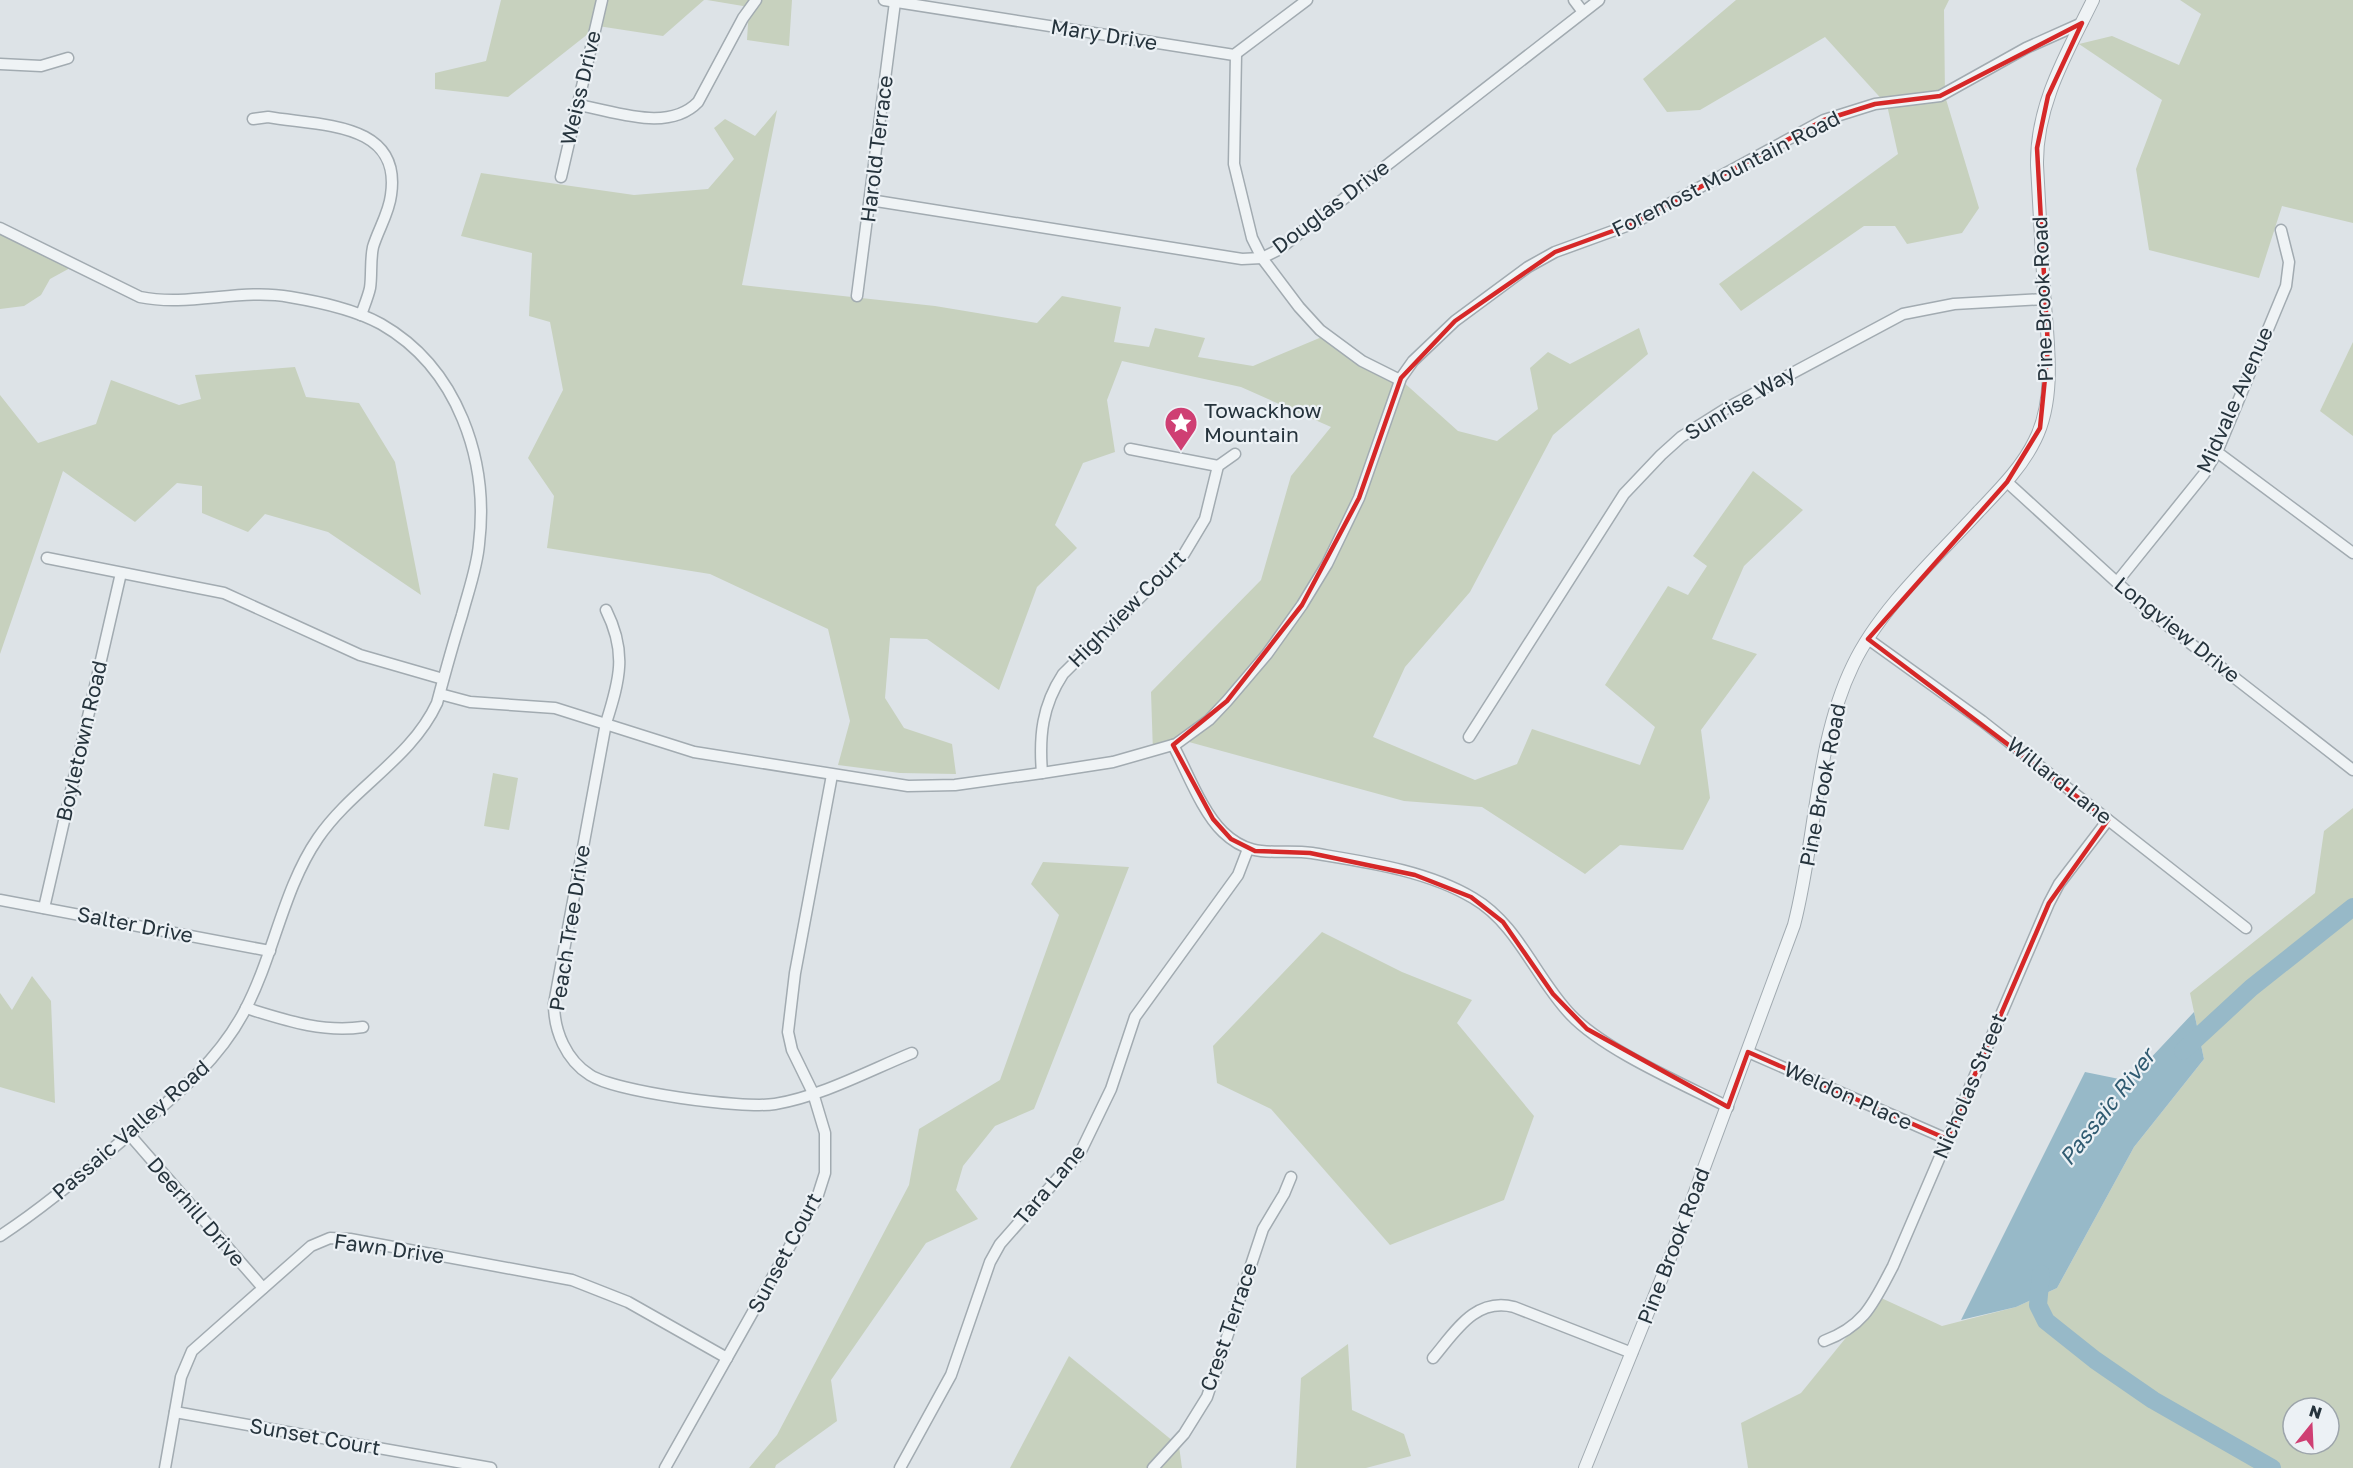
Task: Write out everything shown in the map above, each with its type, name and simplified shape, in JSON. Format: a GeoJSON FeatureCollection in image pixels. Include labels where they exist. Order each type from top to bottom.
{"type":"FeatureCollection","features":[{"type":"Feature","properties":{"kind":"street","name":"Weiss Drive"},"geometry":{"type":"LineString","coordinates":[[561,177],[602,0]]}},
{"type":"Feature","properties":{"kind":"street"},"geometry":{"type":"LineString","coordinates":[[578,105],[662,119],[687,111],[698,102],[743,18],[756,0]]}},
{"type":"Feature","properties":{"kind":"street"},"geometry":{"type":"LineString","coordinates":[[1307,0],[1236,54],[1234,164],[1252,238],[1262,258],[1299,307],[1320,330],[1362,361],[1400,380]]}},
{"type":"Feature","properties":{"kind":"street"},"geometry":{"type":"LineString","coordinates":[[1574,0],[1583,12]]}},
{"type":"Feature","properties":{"kind":"street","name":"Douglas Drive"},"geometry":{"type":"LineString","coordinates":[[870,200],[1231,258],[1262,258],[1278,250],[1599,0]]}},
{"type":"Feature","properties":{"kind":"street","name":"Pine Brook Road"},"geometry":{"type":"LineString","coordinates":[[1585,1468],[1728,1107],[1794,925],[1803,893],[1836,708],[1853,664],[1868,639],[1929,565],[2007,482],[2035,441],[2043,415],[2048,375],[2037,165],[2038,135],[2048,96],[2093,0]]}},
{"type":"Feature","properties":{"kind":"street","name":"Mary Drive"},"geometry":{"type":"LineString","coordinates":[[890,1],[1236,54]]}},
{"type":"Feature","properties":{"kind":"street","name":"Harold Terrace"},"geometry":{"type":"LineString","coordinates":[[857,297],[870,200],[890,1]]}},
{"type":"Feature","properties":{"kind":"street","name":"Foremost Mountain Road"},"geometry":{"type":"LineString","coordinates":[[440,694],[471,702],[555,708],[694,752],[874,782],[934,787],[1113,762],[1173,745],[1193,733],[1227,701],[1267,654],[1302,605],[1327,564],[1359,498],[1400,380],[1413,361],[1455,321],[1528,267],[1555,252],[1632,225],[1824,120],[1862,106],[1940,96],[2026,48],[2082,23]]}},
{"type":"Feature","properties":{"kind":"street"},"geometry":{"type":"LineString","coordinates":[[0,64],[41,66],[68,58]]}},
{"type":"Feature","properties":{"kind":"street"},"geometry":{"type":"LineString","coordinates":[[253,119],[268,117],[357,133],[375,141],[384,151],[392,170],[391,196],[373,249],[370,289],[361,315]]}},
{"type":"Feature","properties":{"kind":"street","name":"Passaic Valley Road"},"geometry":{"type":"LineString","coordinates":[[0,228],[140,297],[160,300],[276,295],[361,315],[397,334],[427,360],[450,393],[463,417],[475,456],[479,543],[476,563],[440,694],[430,719],[415,740],[319,837],[299,872],[246,1008],[222,1048],[205,1069],[37,1212],[0,1236]]}},
{"type":"Feature","properties":{"kind":"street","name":"Midvale Avenue"},"geometry":{"type":"LineString","coordinates":[[2117,582],[2177,510],[2217,452],[2286,286],[2289,262],[2281,230]]}},
{"type":"Feature","properties":{"kind":"street","name":"Sunrise Way"},"geometry":{"type":"LineString","coordinates":[[1469,737],[1624,494],[1661,455],[1682,437],[1727,408],[1903,314],[1954,304],[2045,298]]}},
{"type":"Feature","properties":{"kind":"street"},"geometry":{"type":"LineString","coordinates":[[1131,449],[1218,466],[1235,454]]}},
{"type":"Feature","properties":{"kind":"street"},"geometry":{"type":"LineString","coordinates":[[2217,452],[2353,554]]}},
{"type":"Feature","properties":{"kind":"street","name":"Highview Court"},"geometry":{"type":"LineString","coordinates":[[1042,773],[1041,729],[1045,710],[1056,685],[1064,674],[1184,554],[1205,519],[1218,466]]}},
{"type":"Feature","properties":{"kind":"street","name":"Longview Drive"},"geometry":{"type":"LineString","coordinates":[[2007,482],[2149,611],[2353,770]]}},
{"type":"Feature","properties":{"kind":"street"},"geometry":{"type":"LineString","coordinates":[[47,558],[224,593],[360,655],[443,679]]}},
{"type":"Feature","properties":{"kind":"street","name":"Boyletown Road"},"geometry":{"type":"LineString","coordinates":[[44,908],[121,573]]}},
{"type":"Feature","properties":{"kind":"street","name":"Peach Tree Drive"},"geometry":{"type":"LineString","coordinates":[[606,610],[617,632],[620,647],[618,681],[606,723],[554,1005],[556,1024],[566,1049],[590,1076],[613,1084],[730,1105],[773,1104],[813,1093],[912,1053]]}},
{"type":"Feature","properties":{"kind":"street","name":"Willard Lane"},"geometry":{"type":"LineString","coordinates":[[1868,639],[1973,715],[2246,928]]}},
{"type":"Feature","properties":{"kind":"street"},"geometry":{"type":"LineString","coordinates":[[1173,745],[1213,819],[1231,839],[1248,849],[1268,853],[1310,853],[1415,874],[1472,897],[1503,922],[1553,994],[1587,1029],[1607,1043],[1728,1107]]}},
{"type":"Feature","properties":{"kind":"street","name":"Sunset Court"},"geometry":{"type":"LineString","coordinates":[[665,1468],[822,1186],[827,1146],[813,1093],[792,1050],[788,1032],[795,973],[832,775]]}},
{"type":"Feature","properties":{"kind":"street","name":"Nicholas Street"},"geometry":{"type":"LineString","coordinates":[[1824,1341],[1844,1334],[1872,1306],[1893,1266],[2049,903],[2059,884],[2108,820]]}},
{"type":"Feature","properties":{"kind":"street","name":"Tara Lane"},"geometry":{"type":"LineString","coordinates":[[900,1468],[951,1375],[990,1262],[1000,1244],[1080,1153],[1111,1089],[1135,1017],[1238,875],[1248,849]]}},
{"type":"Feature","properties":{"kind":"street","name":"Salter Drive"},"geometry":{"type":"LineString","coordinates":[[0,900],[270,951]]}},
{"type":"Feature","properties":{"kind":"street"},"geometry":{"type":"LineString","coordinates":[[246,1008],[284,1020],[339,1030],[363,1026]]}},
{"type":"Feature","properties":{"kind":"street","name":"Weldon Place"},"geometry":{"type":"LineString","coordinates":[[1748,1052],[1947,1139]]}},
{"type":"Feature","properties":{"kind":"street","name":"Deerhill Drive"},"geometry":{"type":"LineString","coordinates":[[129,1134],[263,1288]]}},
{"type":"Feature","properties":{"kind":"street","name":"Crest Terrace"},"geometry":{"type":"LineString","coordinates":[[1153,1468],[1184,1434],[1207,1397],[1263,1229],[1291,1178]]}},
{"type":"Feature","properties":{"kind":"street","name":"Fawn Drive"},"geometry":{"type":"LineString","coordinates":[[165,1468],[181,1377],[192,1351],[317,1243],[336,1237],[572,1280],[628,1302],[727,1358]]}},
{"type":"Feature","properties":{"kind":"street"},"geometry":{"type":"LineString","coordinates":[[1433,1358],[1470,1316],[1481,1308],[1501,1304],[1632,1353]]}},
{"type":"Feature","properties":{"kind":"street","name":"Sunset Court"},"geometry":{"type":"LineString","coordinates":[[175,1412],[491,1468]]}},
{"type":"Feature","properties":{"kind":"highlighted area"},"geometry":{"type":"Polygon","coordinates":[[[2082,23],[2048,96],[2037,148],[2048,348],[2040,428],[2007,482],[1868,639],[2108,820],[2049,903],[1947,1139],[1748,1052],[1728,1107],[1704,1095],[1587,1029],[1553,994],[1503,922],[1471,897],[1415,875],[1310,853],[1255,851],[1231,839],[1213,819],[1173,745],[1227,701],[1302,605],[1359,498],[1401,378],[1455,321],[1555,252],[1632,224],[1824,120],[1875,104],[1940,96],[2082,23]]]}},
{"type":"Feature","properties":{"kind":"green space"},"geometry":{"type":"Polygon","coordinates":[[[501,0],[704,0],[663,36],[598,26],[508,97],[435,89],[435,73],[486,61],[501,0]]]}},
{"type":"Feature","properties":{"kind":"green space"},"geometry":{"type":"Polygon","coordinates":[[[707,0],[792,0],[789,46],[747,40],[749,7],[707,0]]]}},
{"type":"Feature","properties":{"kind":"green space"},"geometry":{"type":"Polygon","coordinates":[[[1736,0],[1949,0],[1944,10],[1945,96],[1979,208],[1962,233],[1907,244],[1895,226],[1864,226],[1741,311],[1719,284],[1898,154],[1887,105],[1825,37],[1700,110],[1667,112],[1643,79],[1736,0]]]}},
{"type":"Feature","properties":{"kind":"green space"},"geometry":{"type":"Polygon","coordinates":[[[2180,0],[2353,0],[2353,223],[2282,206],[2259,278],[2149,250],[2136,169],[2162,100],[2079,44],[2112,36],[2179,65],[2201,14],[2180,0]]]}},
{"type":"Feature","properties":{"kind":"green space"},"geometry":{"type":"Polygon","coordinates":[[[777,110],[742,285],[935,306],[1037,323],[1062,296],[1121,307],[1114,342],[1149,347],[1155,328],[1205,338],[1198,357],[1253,366],[1329,334],[1401,380],[1458,431],[1497,441],[1538,409],[1530,368],[1548,352],[1570,364],[1639,328],[1648,354],[1553,435],[1470,592],[1405,667],[1373,737],[1475,780],[1517,764],[1532,729],[1640,765],[1655,727],[1605,685],[1668,586],[1688,595],[1707,566],[1693,556],[1753,471],[1803,510],[1744,566],[1712,639],[1757,654],[1701,730],[1710,798],[1683,850],[1620,845],[1585,874],[1482,807],[1404,801],[1189,742],[1153,753],[1151,692],[1261,580],[1291,476],[1331,427],[1241,387],[1122,361],[1107,400],[1115,452],[1083,463],[1055,525],[1077,548],[1037,587],[999,690],[927,639],[890,638],[885,698],[904,728],[952,744],[956,774],[900,773],[838,765],[850,721],[828,629],[710,574],[547,548],[554,496],[528,458],[563,390],[550,322],[529,316],[532,253],[461,236],[481,173],[634,195],[708,189],[734,159],[714,128],[725,119],[755,136],[777,110]]]}},
{"type":"Feature","properties":{"kind":"green space"},"geometry":{"type":"Polygon","coordinates":[[[0,233],[70,268],[50,279],[41,295],[24,306],[0,309],[0,233]]]}},
{"type":"Feature","properties":{"kind":"green space"},"geometry":{"type":"Polygon","coordinates":[[[2353,342],[2353,436],[2320,411],[2353,342]]]}},
{"type":"Feature","properties":{"kind":"green space"},"geometry":{"type":"Polygon","coordinates":[[[295,367],[306,397],[359,403],[395,462],[421,595],[328,532],[265,514],[248,532],[202,513],[202,486],[177,483],[135,522],[63,471],[0,654],[0,395],[38,443],[96,424],[111,380],[179,405],[201,399],[195,375],[295,367]]]}},
{"type":"Feature","properties":{"kind":"green space"},"geometry":{"type":"Polygon","coordinates":[[[493,773],[518,778],[509,830],[484,826],[493,773]]]}},
{"type":"Feature","properties":{"kind":"green space"},"geometry":{"type":"Polygon","coordinates":[[[2353,808],[2353,1468],[1748,1468],[1741,1423],[1801,1393],[1879,1297],[1942,1326],[2016,1307],[2057,1288],[2134,1147],[2204,1059],[2190,993],[2315,893],[2324,831],[2353,808]]]}},
{"type":"Feature","properties":{"kind":"green space"},"geometry":{"type":"Polygon","coordinates":[[[1043,862],[1129,867],[1034,1109],[995,1126],[963,1166],[956,1190],[978,1219],[926,1243],[831,1380],[837,1421],[775,1468],[749,1468],[777,1435],[909,1185],[919,1129],[1000,1080],[1059,915],[1031,884],[1043,862]]]}},
{"type":"Feature","properties":{"kind":"green space"},"geometry":{"type":"Polygon","coordinates":[[[1322,932],[1402,972],[1472,1000],[1457,1023],[1534,1116],[1504,1200],[1390,1245],[1271,1109],[1217,1083],[1213,1046],[1322,932]]]}},
{"type":"Feature","properties":{"kind":"green space"},"geometry":{"type":"Polygon","coordinates":[[[32,976],[51,1001],[55,1103],[0,1087],[0,993],[12,1010],[32,976]]]}},
{"type":"Feature","properties":{"kind":"green space"},"geometry":{"type":"Polygon","coordinates":[[[1348,1344],[1352,1410],[1404,1434],[1411,1456],[1366,1468],[1296,1468],[1301,1378],[1348,1344]]]}},
{"type":"Feature","properties":{"kind":"green space"},"geometry":{"type":"Polygon","coordinates":[[[1069,1356],[1179,1446],[1182,1468],[1010,1468],[1069,1356]]]}},
{"type":"Feature","properties":{"kind":"water"},"geometry":{"type":"Polygon","coordinates":[[[2194,1012],[2204,1059],[2134,1147],[2057,1288],[2016,1307],[1961,1320],[2085,1072],[2129,1081],[2194,1012]]]}},
{"type":"Feature","properties":{"kind":"waterway","name":"Passaic River"},"geometry":{"type":"LineString","coordinates":[[2183,1051],[2251,988],[2353,907]]}},
{"type":"Feature","properties":{"kind":"waterway","name":"Passaic River"},"geometry":{"type":"LineString","coordinates":[[2041,1274],[2038,1305],[2046,1321],[2095,1360],[2153,1400],[2272,1468]]}},
{"type":"Feature","properties":{"kind":"place","name":"Towackhow Mountain"},"geometry":{"type":"Point","coordinates":[1181,452]}}]}
